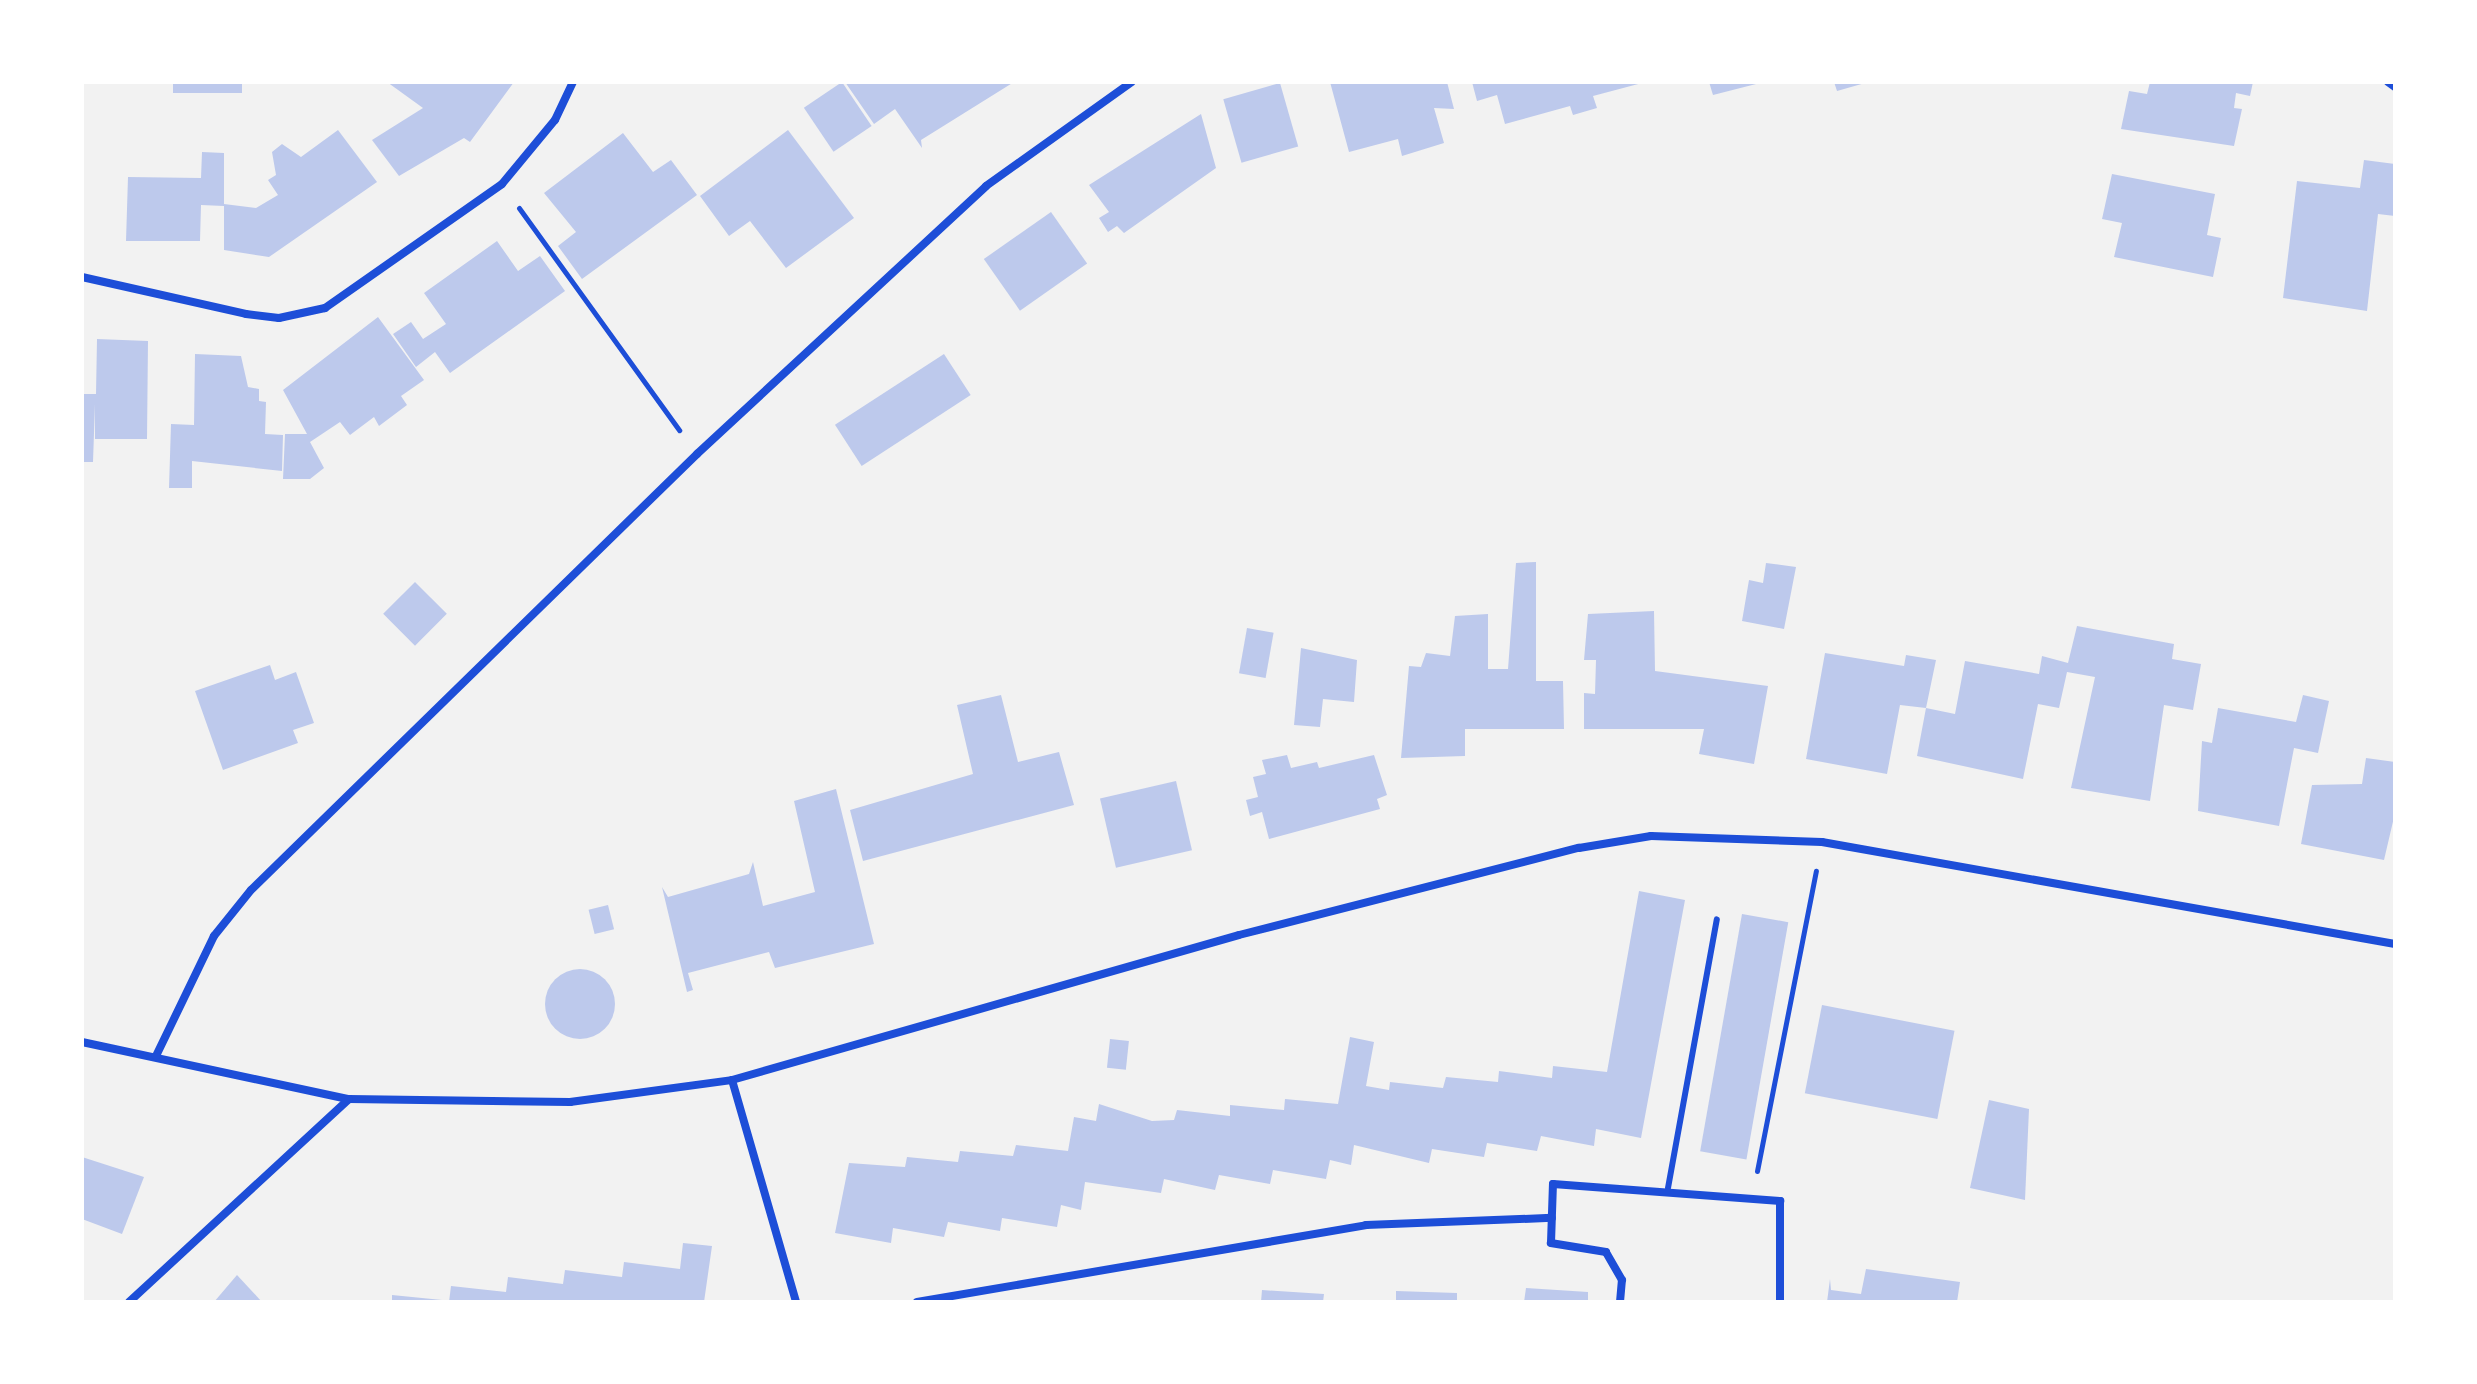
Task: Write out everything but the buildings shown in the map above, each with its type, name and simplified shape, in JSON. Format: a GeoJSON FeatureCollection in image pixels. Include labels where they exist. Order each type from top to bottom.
{"type":"FeatureCollection","features":[{"type":"Feature","properties":{"kind":"street"},"geometry":{"type":"LineString","coordinates":[[82,277],[279,318],[325,308],[359,289],[502,184],[555,120],[573,82]]}},
{"type":"Feature","properties":{"kind":"street"},"geometry":{"type":"LineString","coordinates":[[156,1056],[214,936],[251,890],[697,454],[986,186],[1132,82]]}},
{"type":"Feature","properties":{"kind":"street"},"geometry":{"type":"LineString","coordinates":[[2388,82],[2395,87]]}},
{"type":"Feature","properties":{"kind":"street"},"geometry":{"type":"LineString","coordinates":[[82,1042],[349,1099],[570,1102],[732,1080],[1208,944],[1579,848],[1724,833],[1822,842],[2395,944]]}},
{"type":"Feature","properties":{"kind":"street"},"geometry":{"type":"LineString","coordinates":[[732,1080],[796,1302]]}},
{"type":"Feature","properties":{"kind":"street"},"geometry":{"type":"LineString","coordinates":[[129,1302],[349,1099]]}},
{"type":"Feature","properties":{"kind":"street"},"geometry":{"type":"LineString","coordinates":[[1620,1302],[1622,1280],[1606,1252],[1551,1243],[1553,1184],[1668,1188],[1780,1201],[1780,1302]]}},
{"type":"Feature","properties":{"kind":"street"},"geometry":{"type":"LineString","coordinates":[[917,1302],[1366,1225],[1552,1218]]}},
{"type":"Feature","properties":{"kind":"lane"},"geometry":{"type":"LineString","coordinates":[[1668,1188],[1717,919]]}},
{"type":"Feature","properties":{"kind":"path"},"geometry":{"type":"LineString","coordinates":[[502,184],[697,454]]}},
{"type":"Feature","properties":{"kind":"path"},"geometry":{"type":"LineString","coordinates":[[1752,1198],[1822,842]]}}]}
